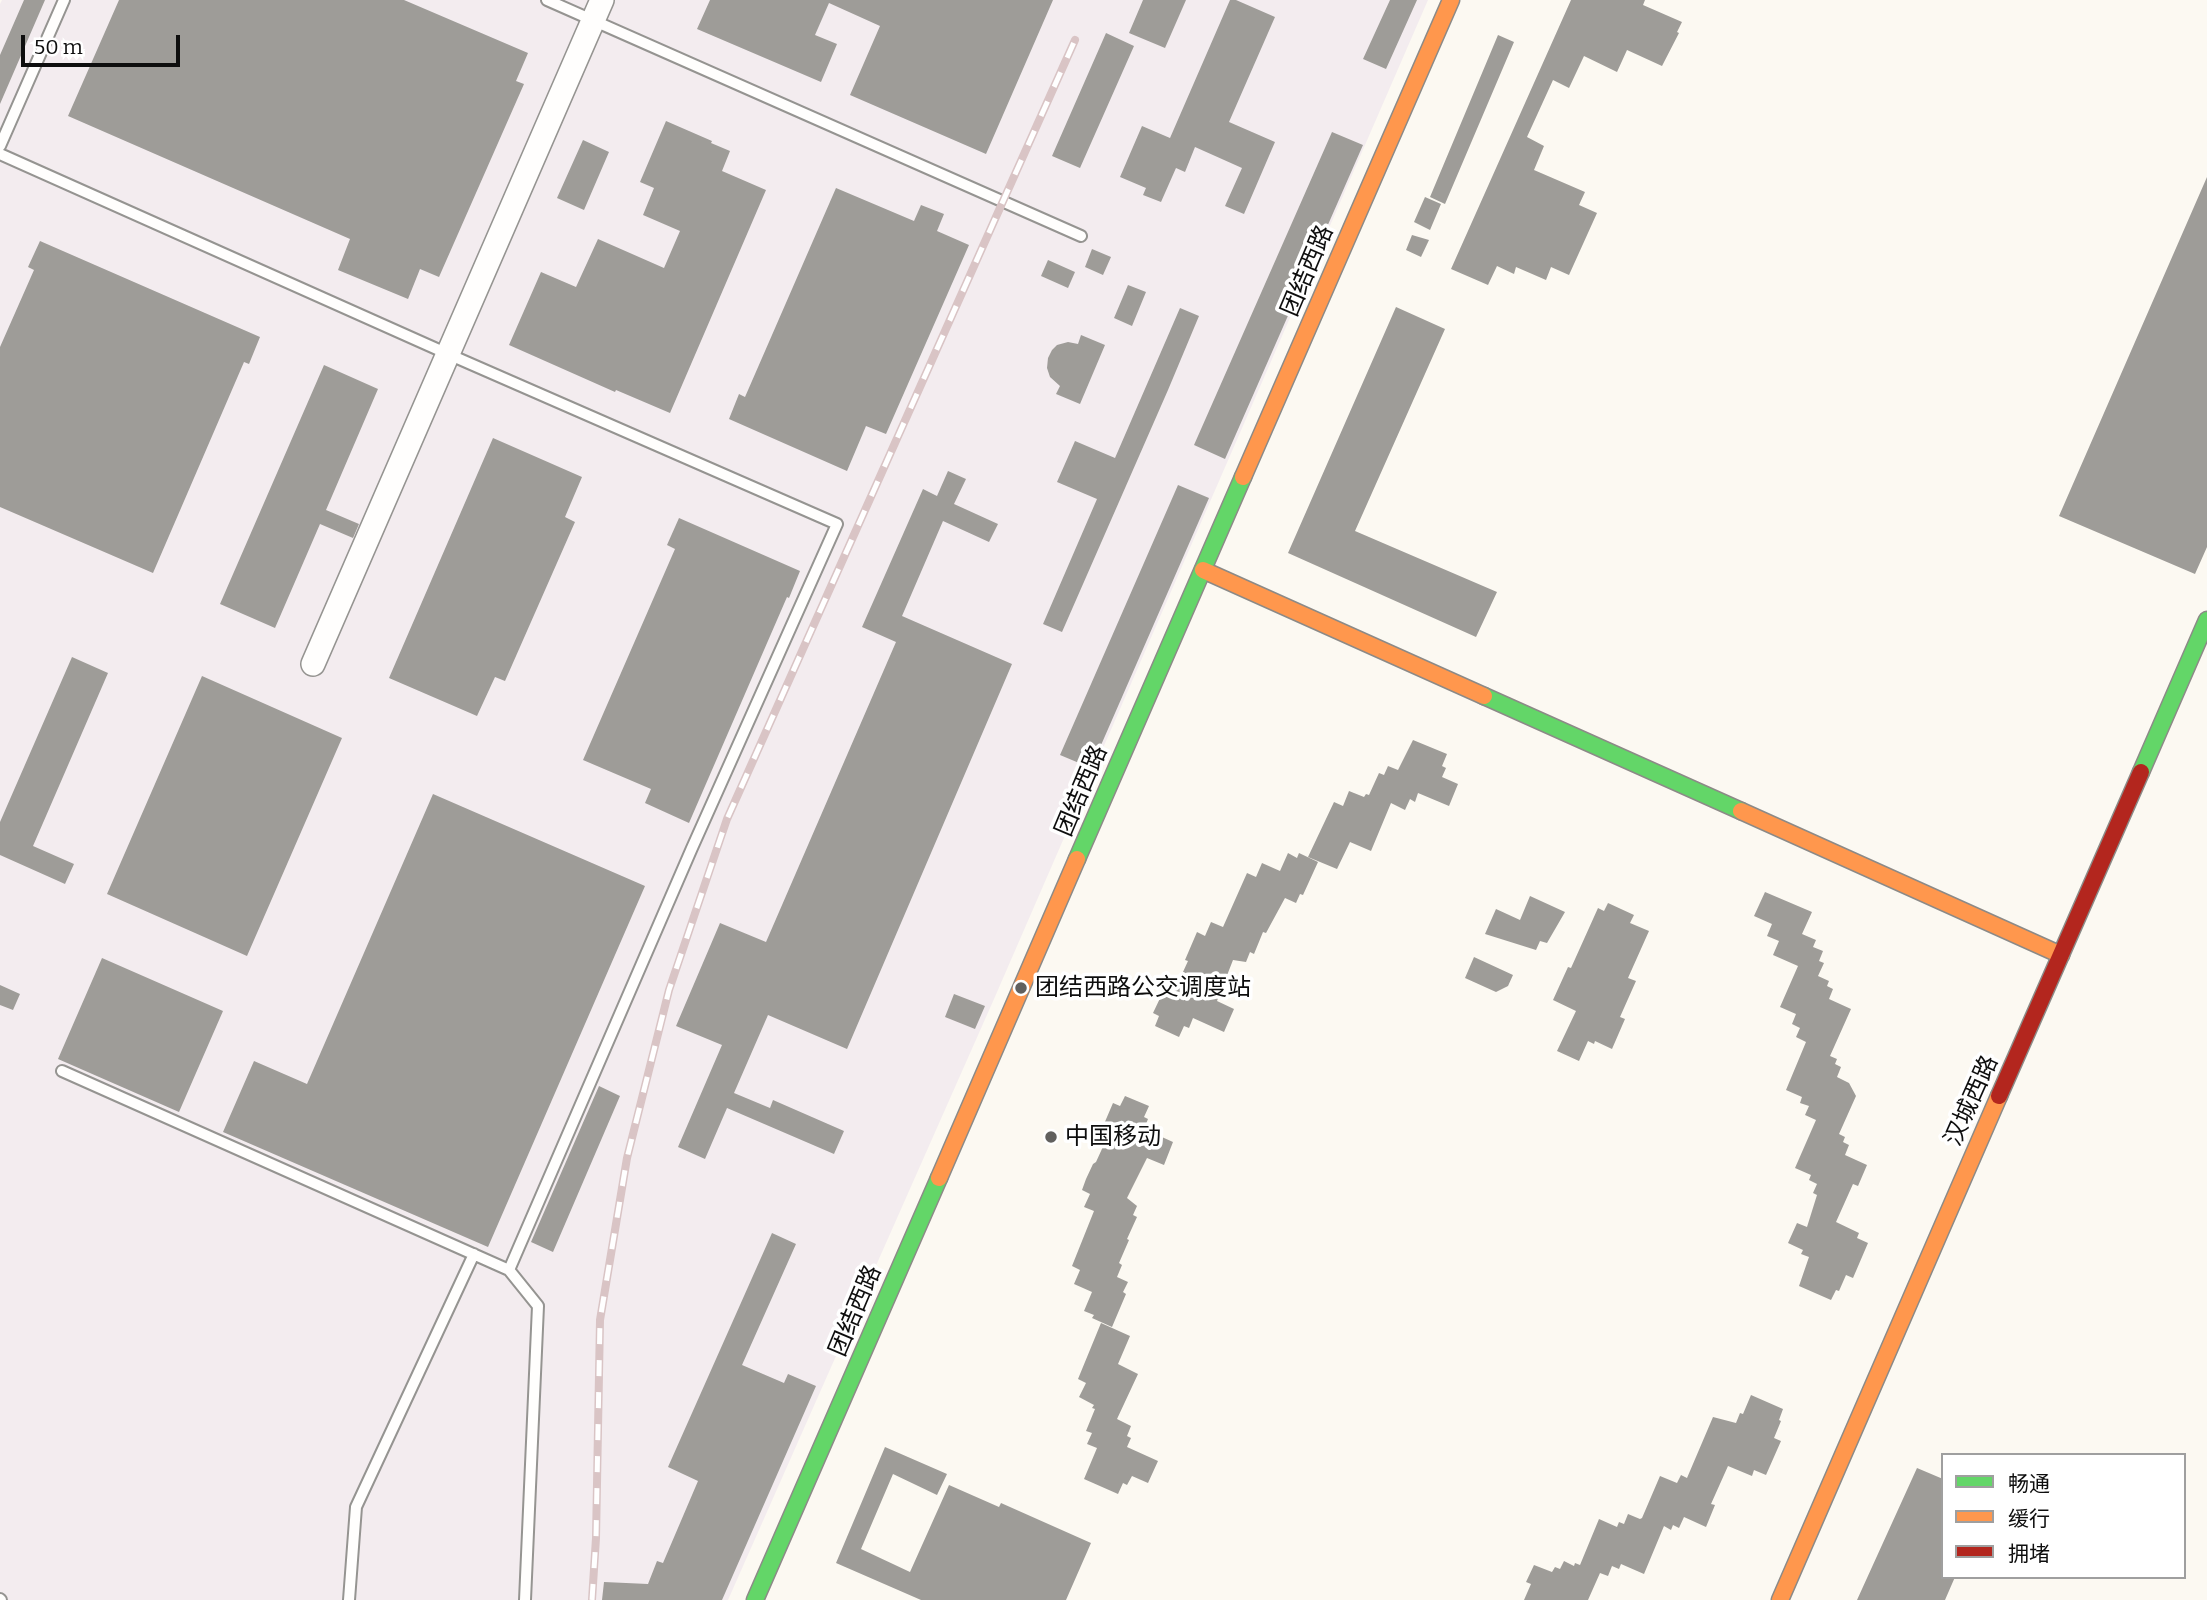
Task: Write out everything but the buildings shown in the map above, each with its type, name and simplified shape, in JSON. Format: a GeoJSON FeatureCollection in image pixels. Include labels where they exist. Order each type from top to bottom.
{"type":"FeatureCollection","features":[{"type":"Feature","properties":{"kind":"street","name":"团结西路"},"geometry":{"type":"LineString","coordinates":[[755,1600],[1451,0]]}},
{"type":"Feature","properties":{"kind":"street"},"geometry":{"type":"LineString","coordinates":[[313,664],[598,10]]}},
{"type":"Feature","properties":{"kind":"street"},"geometry":{"type":"LineString","coordinates":[[1203,570],[2061,955]]}},
{"type":"Feature","properties":{"kind":"street","name":"汉城西路"},"geometry":{"type":"LineString","coordinates":[[1780,1600],[2207,620]]}},
{"type":"Feature","properties":{"kind":"lane"},"geometry":{"type":"LineString","coordinates":[[0,146],[64,0]]}},
{"type":"Feature","properties":{"kind":"lane"},"geometry":{"type":"LineString","coordinates":[[547,0],[598,10],[1081,236]]}},
{"type":"Feature","properties":{"kind":"lane"},"geometry":{"type":"LineString","coordinates":[[0,154],[837,524],[692,848],[509,1270]]}},
{"type":"Feature","properties":{"kind":"lane"},"geometry":{"type":"LineString","coordinates":[[62,1071],[509,1270],[538,1306],[525,1600]]}},
{"type":"Feature","properties":{"kind":"lane"},"geometry":{"type":"LineString","coordinates":[[349,1600],[356,1507],[474,1254]]}},
{"type":"Feature","properties":{"kind":"shaded area"},"geometry":{"type":"Polygon","coordinates":[[[2,0],[1428,0],[994,999],[728,1600],[0,1600],[2,0]]]}},
{"type":"Feature","properties":{"kind":"railway"},"geometry":{"type":"LineString","coordinates":[[592,1600],[596,1538],[600,1320],[627,1158],[669,990],[727,819],[1075,40]]}},
{"type":"Feature","properties":{"kind":"traffic: fast"},"geometry":{"type":"LineString","coordinates":[[1077,859],[1243,477]]}},
{"type":"Feature","properties":{"kind":"traffic: fast"},"geometry":{"type":"LineString","coordinates":[[2141,772],[2207,620]]}},
{"type":"Feature","properties":{"kind":"traffic: fast"},"geometry":{"type":"LineString","coordinates":[[1484,696],[1741,811]]}},
{"type":"Feature","properties":{"kind":"traffic: fast"},"geometry":{"type":"LineString","coordinates":[[755,1600],[939,1178]]}},
{"type":"Feature","properties":{"kind":"traffic: slow"},"geometry":{"type":"LineString","coordinates":[[1243,477],[1451,0]]}},
{"type":"Feature","properties":{"kind":"traffic: slow"},"geometry":{"type":"LineString","coordinates":[[1203,570],[1484,696]]}},
{"type":"Feature","properties":{"kind":"traffic: slow"},"geometry":{"type":"LineString","coordinates":[[1741,811],[2061,955]]}},
{"type":"Feature","properties":{"kind":"traffic: slow"},"geometry":{"type":"LineString","coordinates":[[939,1178],[1077,859]]}},
{"type":"Feature","properties":{"kind":"traffic: slow"},"geometry":{"type":"LineString","coordinates":[[1780,1600],[1999,1096]]}},
{"type":"Feature","properties":{"kind":"traffic: jam"},"geometry":{"type":"LineString","coordinates":[[1999,1096],[2141,772]]}},
{"type":"Feature","properties":{"kind":"place","name":"团结西路公交调度站"},"geometry":{"type":"Point","coordinates":[1021,988]}},
{"type":"Feature","properties":{"kind":"place","name":"中国移动"},"geometry":{"type":"Point","coordinates":[1051,1137]}}]}
